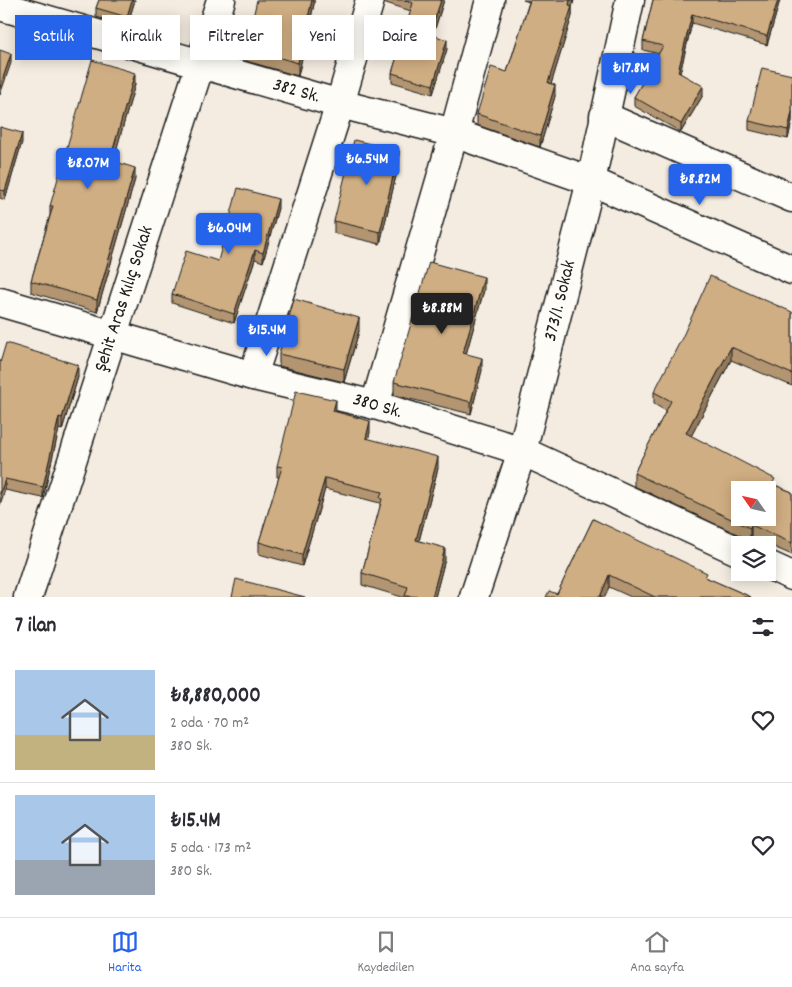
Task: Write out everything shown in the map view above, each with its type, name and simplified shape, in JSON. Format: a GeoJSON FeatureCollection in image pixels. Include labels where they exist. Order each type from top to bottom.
{"type":"FeatureCollection","features":[{"type":"Feature","properties":{"kind":"street","name":"Şehit Aras Kılıç Sokak"},"geometry":{"type":"LineString","coordinates":[[28,597],[221,0]]}},
{"type":"Feature","properties":{"kind":"street"},"geometry":{"type":"LineString","coordinates":[[253,376],[340,104],[370,0]]}},
{"type":"Feature","properties":{"kind":"street"},"geometry":{"type":"LineString","coordinates":[[375,405],[454,134],[490,0]]}},
{"type":"Feature","properties":{"kind":"street","name":"373/1. Sokak"},"geometry":{"type":"LineString","coordinates":[[474,597],[522,451],[591,181],[630,0]]}},
{"type":"Feature","properties":{"kind":"street","name":"382 Sk."},"geometry":{"type":"LineString","coordinates":[[0,6],[340,104],[454,134],[591,181],[792,270]]}},
{"type":"Feature","properties":{"kind":"street"},"geometry":{"type":"LineString","coordinates":[[604,116],[792,198]]}},
{"type":"Feature","properties":{"kind":"street","name":"380 Sk."},"geometry":{"type":"LineString","coordinates":[[0,302],[253,376],[375,405],[522,451],[731,548]]}},
{"type":"Feature","properties":{"kind":"street"},"geometry":{"type":"LineString","coordinates":[[776,569],[792,576]]}},
{"type":"Feature","properties":{"kind":"building"},"geometry":{"type":"Polygon","coordinates":[[[99,0],[132,0],[128,15],[120,15],[96,8],[99,0]]]}},
{"type":"Feature","properties":{"kind":"building"},"geometry":{"type":"Polygon","coordinates":[[[257,0],[312,0],[309,15],[292,15],[292,60],[299,60],[298,63],[282,58],[282,15],[254,15],[257,0]]]}},
{"type":"Feature","properties":{"kind":"building"},"geometry":{"type":"Polygon","coordinates":[[[405,0],[441,0],[436,15],[409,15],[413,3],[405,0]]]}},
{"type":"Feature","properties":{"kind":"building"},"geometry":{"type":"Polygon","coordinates":[[[530,0],[570,0],[569,5],[572,6],[548,83],[555,85],[540,136],[477,114],[491,67],[507,72],[530,0]]]}},
{"type":"Feature","properties":{"kind":"building"},"geometry":{"type":"Polygon","coordinates":[[[653,0],[778,0],[767,36],[692,14],[678,72],[703,86],[681,124],[634,97],[663,46],[643,41],[653,0]]]}},
{"type":"Feature","properties":{"kind":"building"},"geometry":{"type":"Polygon","coordinates":[[[436,36],[447,40],[433,85],[392,73],[396,60],[436,60],[436,36]]]}},
{"type":"Feature","properties":{"kind":"building"},"geometry":{"type":"Polygon","coordinates":[[[0,50],[11,54],[0,87],[0,50]]]}},
{"type":"Feature","properties":{"kind":"building"},"geometry":{"type":"Polygon","coordinates":[[[92,60],[135,73],[110,160],[135,168],[97,300],[31,281],[53,206],[50,206],[92,60]]]}},
{"type":"Feature","properties":{"kind":"building"},"geometry":{"type":"Polygon","coordinates":[[[762,68],[792,75],[792,112],[788,130],[749,121],[762,68]]]}},
{"type":"Feature","properties":{"kind":"building"},"geometry":{"type":"Polygon","coordinates":[[[0,127],[22,133],[5,191],[0,190],[0,127]]]}},
{"type":"Feature","properties":{"kind":"building"},"geometry":{"type":"Polygon","coordinates":[[[354,140],[399,151],[380,232],[334,221],[354,140]]]}},
{"type":"Feature","properties":{"kind":"building"},"geometry":{"type":"Polygon","coordinates":[[[238,188],[278,199],[263,253],[255,250],[234,314],[172,294],[186,251],[218,261],[238,188]]]}},
{"type":"Feature","properties":{"kind":"building"},"geometry":{"type":"Polygon","coordinates":[[[429,262],[484,277],[463,353],[482,358],[471,402],[394,382],[429,262]]]}},
{"type":"Feature","properties":{"kind":"building"},"geometry":{"type":"Polygon","coordinates":[[[710,276],[792,312],[792,374],[731,347],[686,433],[775,479],[774,481],[731,481],[731,519],[634,473],[671,401],[654,392],[682,338],[710,276]]]}},
{"type":"Feature","properties":{"kind":"building"},"geometry":{"type":"Polygon","coordinates":[[[294,299],[359,318],[344,369],[279,354],[294,299]]]}},
{"type":"Feature","properties":{"kind":"building"},"geometry":{"type":"Polygon","coordinates":[[[6,343],[78,365],[62,418],[59,417],[43,487],[5,479],[0,494],[0,363],[6,343]]]}},
{"type":"Feature","properties":{"kind":"building"},"geometry":{"type":"Polygon","coordinates":[[[296,391],[336,400],[333,411],[370,421],[366,438],[438,457],[416,540],[445,548],[432,597],[405,596],[408,587],[362,573],[382,499],[380,498],[382,492],[325,478],[302,555],[259,542],[282,467],[277,466],[296,391]]]}},
{"type":"Feature","properties":{"kind":"building"},"geometry":{"type":"Polygon","coordinates":[[[776,486],[792,492],[792,543],[753,526],[776,526],[776,486]]]}},
{"type":"Feature","properties":{"kind":"building"},"geometry":{"type":"Polygon","coordinates":[[[593,519],[707,573],[705,577],[751,597],[655,597],[609,575],[600,597],[546,597],[549,591],[557,594],[593,519]]]}},
{"type":"Feature","properties":{"kind":"building"},"geometry":{"type":"Polygon","coordinates":[[[236,579],[305,597],[232,597],[236,579]]]}}]}
